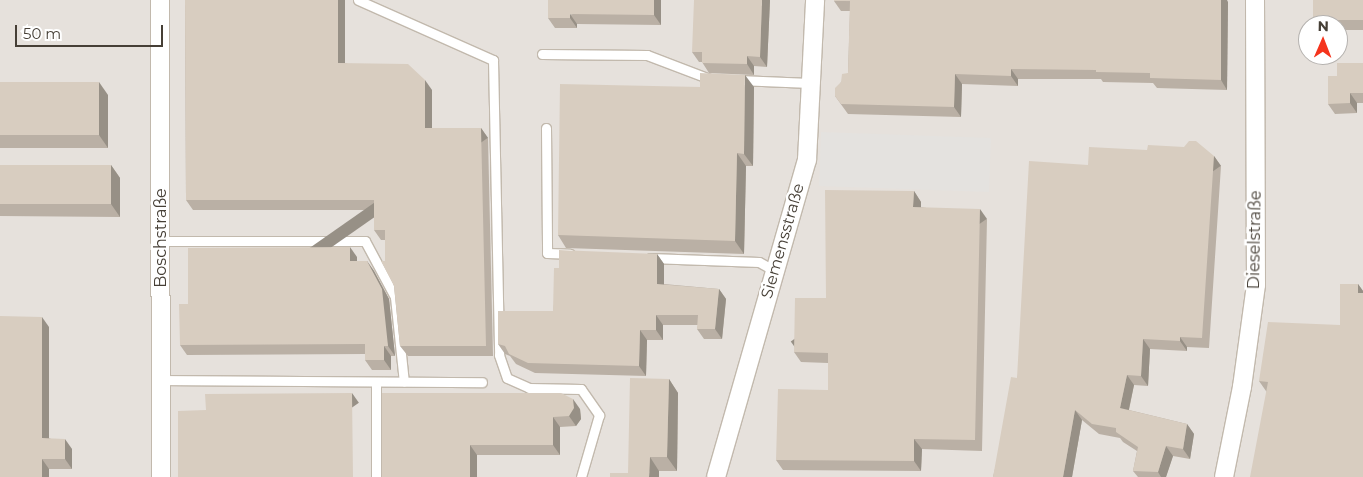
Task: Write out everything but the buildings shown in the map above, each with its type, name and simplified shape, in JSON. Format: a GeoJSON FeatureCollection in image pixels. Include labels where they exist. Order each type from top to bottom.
{"type":"FeatureCollection","features":[{"type":"Feature","properties":{"kind":"street","name":"Boschstraße"},"geometry":{"type":"LineString","coordinates":[[160,0],[161,477]]}},
{"type":"Feature","properties":{"kind":"street","name":"Siemensstraße"},"geometry":{"type":"LineString","coordinates":[[716,477],[807,160],[815,0]]}},
{"type":"Feature","properties":{"kind":"street","name":"Dieselstraße"},"geometry":{"type":"LineString","coordinates":[[1224,477],[1242,387],[1256,285],[1256,0]]}},
{"type":"Feature","properties":{"kind":"lane"},"geometry":{"type":"LineString","coordinates":[[358,0],[493,60],[499,355],[507,378],[529,388],[581,389],[599,415],[581,477]]}},
{"type":"Feature","properties":{"kind":"lane"},"geometry":{"type":"LineString","coordinates":[[542,54],[647,55],[708,79],[810,83]]}},
{"type":"Feature","properties":{"kind":"lane"},"geometry":{"type":"LineString","coordinates":[[546,128],[547,253],[585,255]]}},
{"type":"Feature","properties":{"kind":"lane"},"geometry":{"type":"LineString","coordinates":[[161,241],[365,241],[395,297],[404,382]]}},
{"type":"Feature","properties":{"kind":"lane"},"geometry":{"type":"LineString","coordinates":[[643,257],[759,262],[775,271]]}},
{"type":"Feature","properties":{"kind":"lane"},"geometry":{"type":"LineString","coordinates":[[161,380],[482,382]]}},
{"type":"Feature","properties":{"kind":"lane"},"geometry":{"type":"LineString","coordinates":[[376,382],[376,477]]}},
{"type":"Feature","properties":{"kind":"shaded area"},"geometry":{"type":"Polygon","coordinates":[[[0,0],[1363,0],[1363,477],[0,477],[0,0]]]}},
{"type":"Feature","properties":{"kind":"shaded area"},"geometry":{"type":"Polygon","coordinates":[[[821,132],[991,138],[989,192],[819,186],[821,132]]]}}]}
